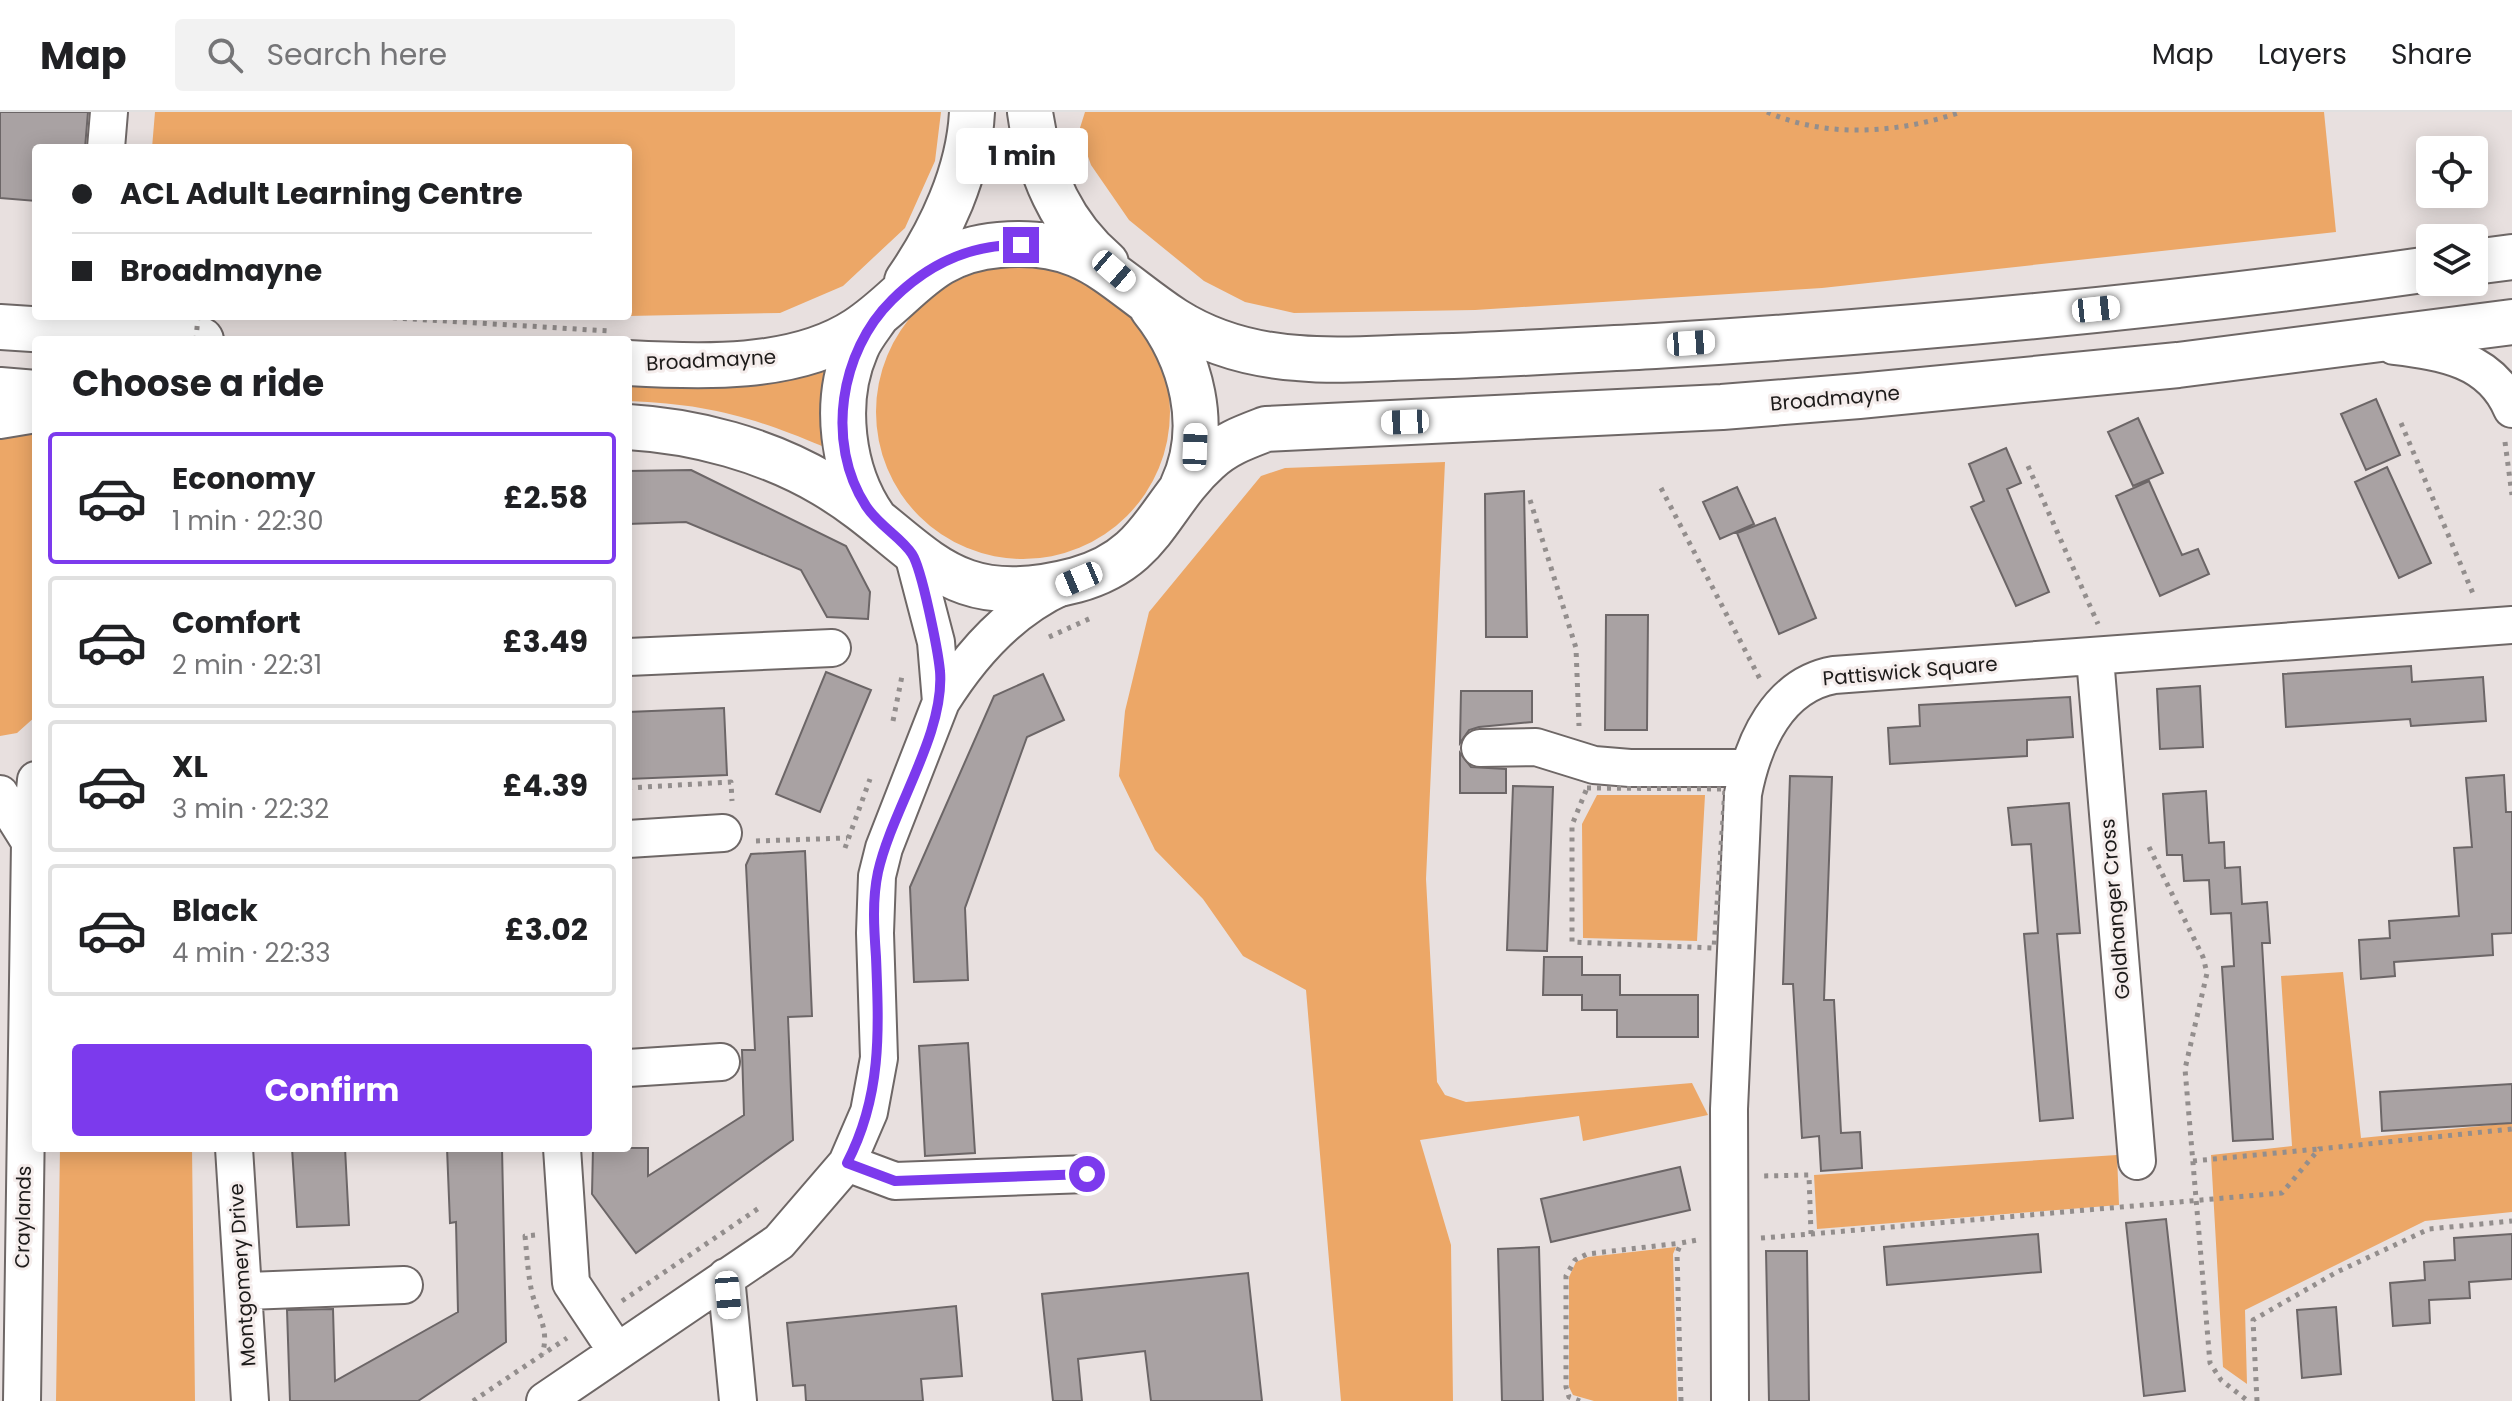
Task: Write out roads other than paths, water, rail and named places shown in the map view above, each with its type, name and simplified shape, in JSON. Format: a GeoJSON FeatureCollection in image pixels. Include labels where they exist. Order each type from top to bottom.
{"type":"FeatureCollection","features":[{"type":"Feature","properties":{"kind":"main road"},"geometry":{"type":"LineString","coordinates":[[890,301],[949,205],[967,151],[972,112]]}},
{"type":"Feature","properties":{"kind":"main road"},"geometry":{"type":"LineString","coordinates":[[1030,112],[1039,157],[1062,213],[1098,257],[1137,291]]}},
{"type":"Feature","properties":{"kind":"main road","name":"Broadmayne"},"geometry":{"type":"LineString","coordinates":[[632,349],[729,363],[789,356],[836,341],[948,259],[1000,244],[1043,245],[1076,254],[1205,337],[1235,348],[1289,357],[1340,360],[1519,354],[1900,328],[2283,289],[2416,271]]}},
{"type":"Feature","properties":{"kind":"main road"},"geometry":{"type":"LineString","coordinates":[[2488,260],[2512,257]]}},
{"type":"Feature","properties":{"kind":"main road","name":"Broadmayne"},"geometry":{"type":"LineString","coordinates":[[1137,291],[1178,346],[1193,399],[1195,447],[1179,494]]}},
{"type":"Feature","properties":{"kind":"main road","name":"Broadmayne"},"geometry":{"type":"LineString","coordinates":[[890,301],[856,348],[843,404],[852,477],[896,540]]}},
{"type":"Feature","properties":{"kind":"main road","name":"Broadmayne"},"geometry":{"type":"LineString","coordinates":[[632,428],[698,437],[785,463],[825,485],[939,571],[998,589],[1038,588],[1089,597],[1112,565],[1153,532],[1207,460],[1223,448],[1266,429],[1737,406],[2027,381],[2363,343],[2512,322]]}},
{"type":"Feature","properties":{"kind":"main road"},"geometry":{"type":"LineString","coordinates":[[0,327],[138,336]]}},
{"type":"Feature","properties":{"kind":"main road"},"geometry":{"type":"LineString","coordinates":[[0,390],[32,393]]}},
{"type":"Feature","properties":{"kind":"street"},"geometry":{"type":"LineString","coordinates":[[106,144],[109,112]]}},
{"type":"Feature","properties":{"kind":"street"},"geometry":{"type":"LineString","coordinates":[[2363,343],[2433,351],[2466,360],[2490,375],[2505,393],[2508,422]]}},
{"type":"Feature","properties":{"kind":"street"},"geometry":{"type":"LineString","coordinates":[[0,420],[32,415]]}},
{"type":"Feature","properties":{"kind":"street"},"geometry":{"type":"LineString","coordinates":[[896,540],[936,642],[941,702]]}},
{"type":"Feature","properties":{"kind":"street"},"geometry":{"type":"LineString","coordinates":[[545,1401],[779,1242],[847,1163],[869,1112],[879,1058],[875,933],[877,876],[884,848],[941,702],[969,660],[1013,616],[1052,591],[1089,597]]}},
{"type":"Feature","properties":{"kind":"street","name":"Pattiswick Square"},"geometry":{"type":"LineString","coordinates":[[1730,1401],[1729,1109],[1738,881],[1736,779],[1771,719],[1798,688],[1814,679],[2100,649],[2512,625]]}},
{"type":"Feature","properties":{"kind":"street"},"geometry":{"type":"LineString","coordinates":[[632,657],[832,648]]}},
{"type":"Feature","properties":{"kind":"street","name":"Goldhanger Cross"},"geometry":{"type":"LineString","coordinates":[[2100,649],[2137,1161]]}},
{"type":"Feature","properties":{"kind":"street"},"geometry":{"type":"LineString","coordinates":[[1480,748],[1536,747],[1594,765],[1736,779]]}},
{"type":"Feature","properties":{"kind":"street"},"geometry":{"type":"LineString","coordinates":[[0,794],[30,842]]}},
{"type":"Feature","properties":{"kind":"street","name":"Craylands"},"geometry":{"type":"LineString","coordinates":[[22,1401],[11,1285],[32,821]]}},
{"type":"Feature","properties":{"kind":"street"},"geometry":{"type":"LineString","coordinates":[[632,839],[723,833]]}},
{"type":"Feature","properties":{"kind":"street"},"geometry":{"type":"LineString","coordinates":[[632,1068],[721,1062]]}},
{"type":"Feature","properties":{"kind":"street","name":"Montgomery Drive"},"geometry":{"type":"LineString","coordinates":[[234,1152],[250,1401]]}},
{"type":"Feature","properties":{"kind":"street"},"geometry":{"type":"LineString","coordinates":[[562,1152],[571,1283],[617,1352]]}},
{"type":"Feature","properties":{"kind":"street"},"geometry":{"type":"LineString","coordinates":[[847,1163],[895,1181],[1087,1174]]}},
{"type":"Feature","properties":{"kind":"street"},"geometry":{"type":"LineString","coordinates":[[726,1277],[738,1401]]}},
{"type":"Feature","properties":{"kind":"street"},"geometry":{"type":"LineString","coordinates":[[245,1291],[404,1285]]}}]}
